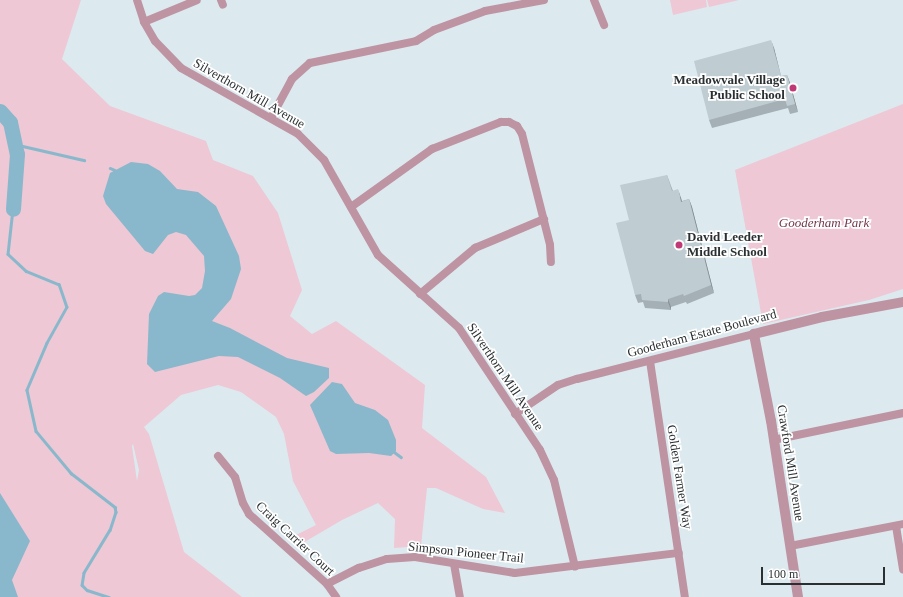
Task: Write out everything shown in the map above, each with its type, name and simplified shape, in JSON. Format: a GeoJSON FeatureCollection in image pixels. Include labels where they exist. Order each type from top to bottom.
{"type":"FeatureCollection","features":[{"type":"Feature","properties":{"kind":"street","name":"Silverthorn Mill Avenue"},"geometry":{"type":"LineString","coordinates":[[137,0],[144,22],[155,41],[181,68],[298,134],[324,160],[378,255],[459,328],[540,450],[554,480],[575,567]]}},
{"type":"Feature","properties":{"kind":"street"},"geometry":{"type":"LineString","coordinates":[[144,22],[197,0]]}},
{"type":"Feature","properties":{"kind":"street"},"geometry":{"type":"LineString","coordinates":[[271,118],[292,79],[310,63],[416,41],[434,30],[485,10],[544,0]]}},
{"type":"Feature","properties":{"kind":"street"},"geometry":{"type":"LineString","coordinates":[[594,0],[604,25]]}},
{"type":"Feature","properties":{"kind":"street"},"geometry":{"type":"LineString","coordinates":[[351,207],[432,149],[501,122],[509,122],[517,126],[522,134],[544,219],[551,262]]}},
{"type":"Feature","properties":{"kind":"street"},"geometry":{"type":"LineString","coordinates":[[420,294],[475,248],[544,219]]}},
{"type":"Feature","properties":{"kind":"street","name":"Gooderham Estate Boulevard"},"geometry":{"type":"LineString","coordinates":[[516,414],[558,385],[822,317],[903,302]]}},
{"type":"Feature","properties":{"kind":"street","name":"Crawford Mill Avenue"},"geometry":{"type":"LineString","coordinates":[[754,334],[773,440],[798,597]]}},
{"type":"Feature","properties":{"kind":"street","name":"Golden Farmer Way"},"geometry":{"type":"LineString","coordinates":[[650,361],[686,597]]}},
{"type":"Feature","properties":{"kind":"street"},"geometry":{"type":"LineString","coordinates":[[773,440],[903,414]]}},
{"type":"Feature","properties":{"kind":"street","name":"Craig Carrier Court"},"geometry":{"type":"LineString","coordinates":[[218,456],[235,477],[243,503],[249,514],[327,584],[336,597]]}},
{"type":"Feature","properties":{"kind":"street"},"geometry":{"type":"LineString","coordinates":[[790,546],[900,525],[903,569]]}},
{"type":"Feature","properties":{"kind":"street","name":"Simpson Pioneer Trail"},"geometry":{"type":"LineString","coordinates":[[327,584],[359,568],[387,559],[415,557],[515,573],[575,567],[679,553]]}},
{"type":"Feature","properties":{"kind":"street"},"geometry":{"type":"LineString","coordinates":[[454,564],[460,597]]}},
{"type":"Feature","properties":{"kind":"green space"},"geometry":{"type":"Polygon","coordinates":[[[0,0],[81,0],[62,59],[110,106],[206,141],[213,160],[253,176],[278,213],[302,290],[290,316],[312,334],[336,321],[425,385],[422,428],[486,477],[505,513],[483,509],[436,488],[427,488],[421,546],[394,548],[395,519],[378,503],[342,520],[296,547],[288,539],[316,525],[293,481],[284,434],[276,417],[241,392],[218,385],[181,395],[144,427],[149,434],[184,552],[242,597],[0,597],[0,0]],[[133,444],[132,446],[137,481],[139,470],[133,444]]]}},
{"type":"Feature","properties":{"kind":"green space"},"geometry":{"type":"Polygon","coordinates":[[[670,0],[706,0],[707,7],[673,15],[670,0]]]}},
{"type":"Feature","properties":{"kind":"green space"},"geometry":{"type":"Polygon","coordinates":[[[707,0],[739,0],[709,7],[707,0]]]}},
{"type":"Feature","properties":{"kind":"green space","name":"Gooderham Park"},"geometry":{"type":"Polygon","coordinates":[[[903,104],[903,289],[869,300],[763,324],[735,170],[903,104]]]}},
{"type":"Feature","properties":{"kind":"water"},"geometry":{"type":"Polygon","coordinates":[[[131,162],[148,164],[160,171],[177,189],[198,192],[216,206],[239,256],[241,269],[231,299],[212,321],[230,328],[287,358],[329,368],[329,378],[314,392],[306,396],[280,378],[238,357],[219,356],[155,372],[147,364],[149,314],[158,296],[164,292],[189,296],[195,295],[202,288],[205,271],[204,256],[186,235],[176,232],[168,235],[153,254],[145,251],[106,204],[103,196],[110,173],[131,162]]]}},
{"type":"Feature","properties":{"kind":"water"},"geometry":{"type":"Polygon","coordinates":[[[332,382],[342,384],[355,403],[375,410],[388,420],[396,440],[396,451],[391,456],[369,453],[336,454],[330,451],[310,405],[332,382]]]}},
{"type":"Feature","properties":{"kind":"water"},"geometry":{"type":"Polygon","coordinates":[[[0,493],[30,541],[12,580],[18,597],[0,597],[0,493]]]}},
{"type":"Feature","properties":{"kind":"building"},"geometry":{"type":"Polygon","coordinates":[[[771,40],[781,76],[787,75],[795,104],[787,106],[785,99],[709,120],[694,61],[771,40]]]}},
{"type":"Feature","properties":{"kind":"building"},"geometry":{"type":"Polygon","coordinates":[[[667,175],[672,191],[678,189],[681,202],[689,199],[711,285],[684,296],[683,294],[668,299],[668,302],[642,300],[641,294],[635,295],[616,223],[629,220],[620,185],[667,175]]]}},
{"type":"Feature","properties":{"kind":"waterway"},"geometry":{"type":"LineString","coordinates":[[0,111],[10,122],[17,154],[13,209]]}},
{"type":"Feature","properties":{"kind":"waterway"},"geometry":{"type":"LineString","coordinates":[[14,144],[84,160]]}},
{"type":"Feature","properties":{"kind":"waterway"},"geometry":{"type":"LineString","coordinates":[[110,168],[115,170]]}},
{"type":"Feature","properties":{"kind":"waterway"},"geometry":{"type":"LineString","coordinates":[[13,209],[8,254],[26,271],[59,284],[67,307],[47,343],[27,390],[36,431],[71,473],[115,507],[116,512],[110,530],[84,573],[82,585],[87,590],[109,597]]}},
{"type":"Feature","properties":{"kind":"waterway"},"geometry":{"type":"LineString","coordinates":[[393,451],[401,457]]}},
{"type":"Feature","properties":{"kind":"place","name":"Meadowvale Village Public School"},"geometry":{"type":"Point","coordinates":[793,88]}},
{"type":"Feature","properties":{"kind":"place","name":"David Leeder Middle School"},"geometry":{"type":"Point","coordinates":[679,245]}}]}
